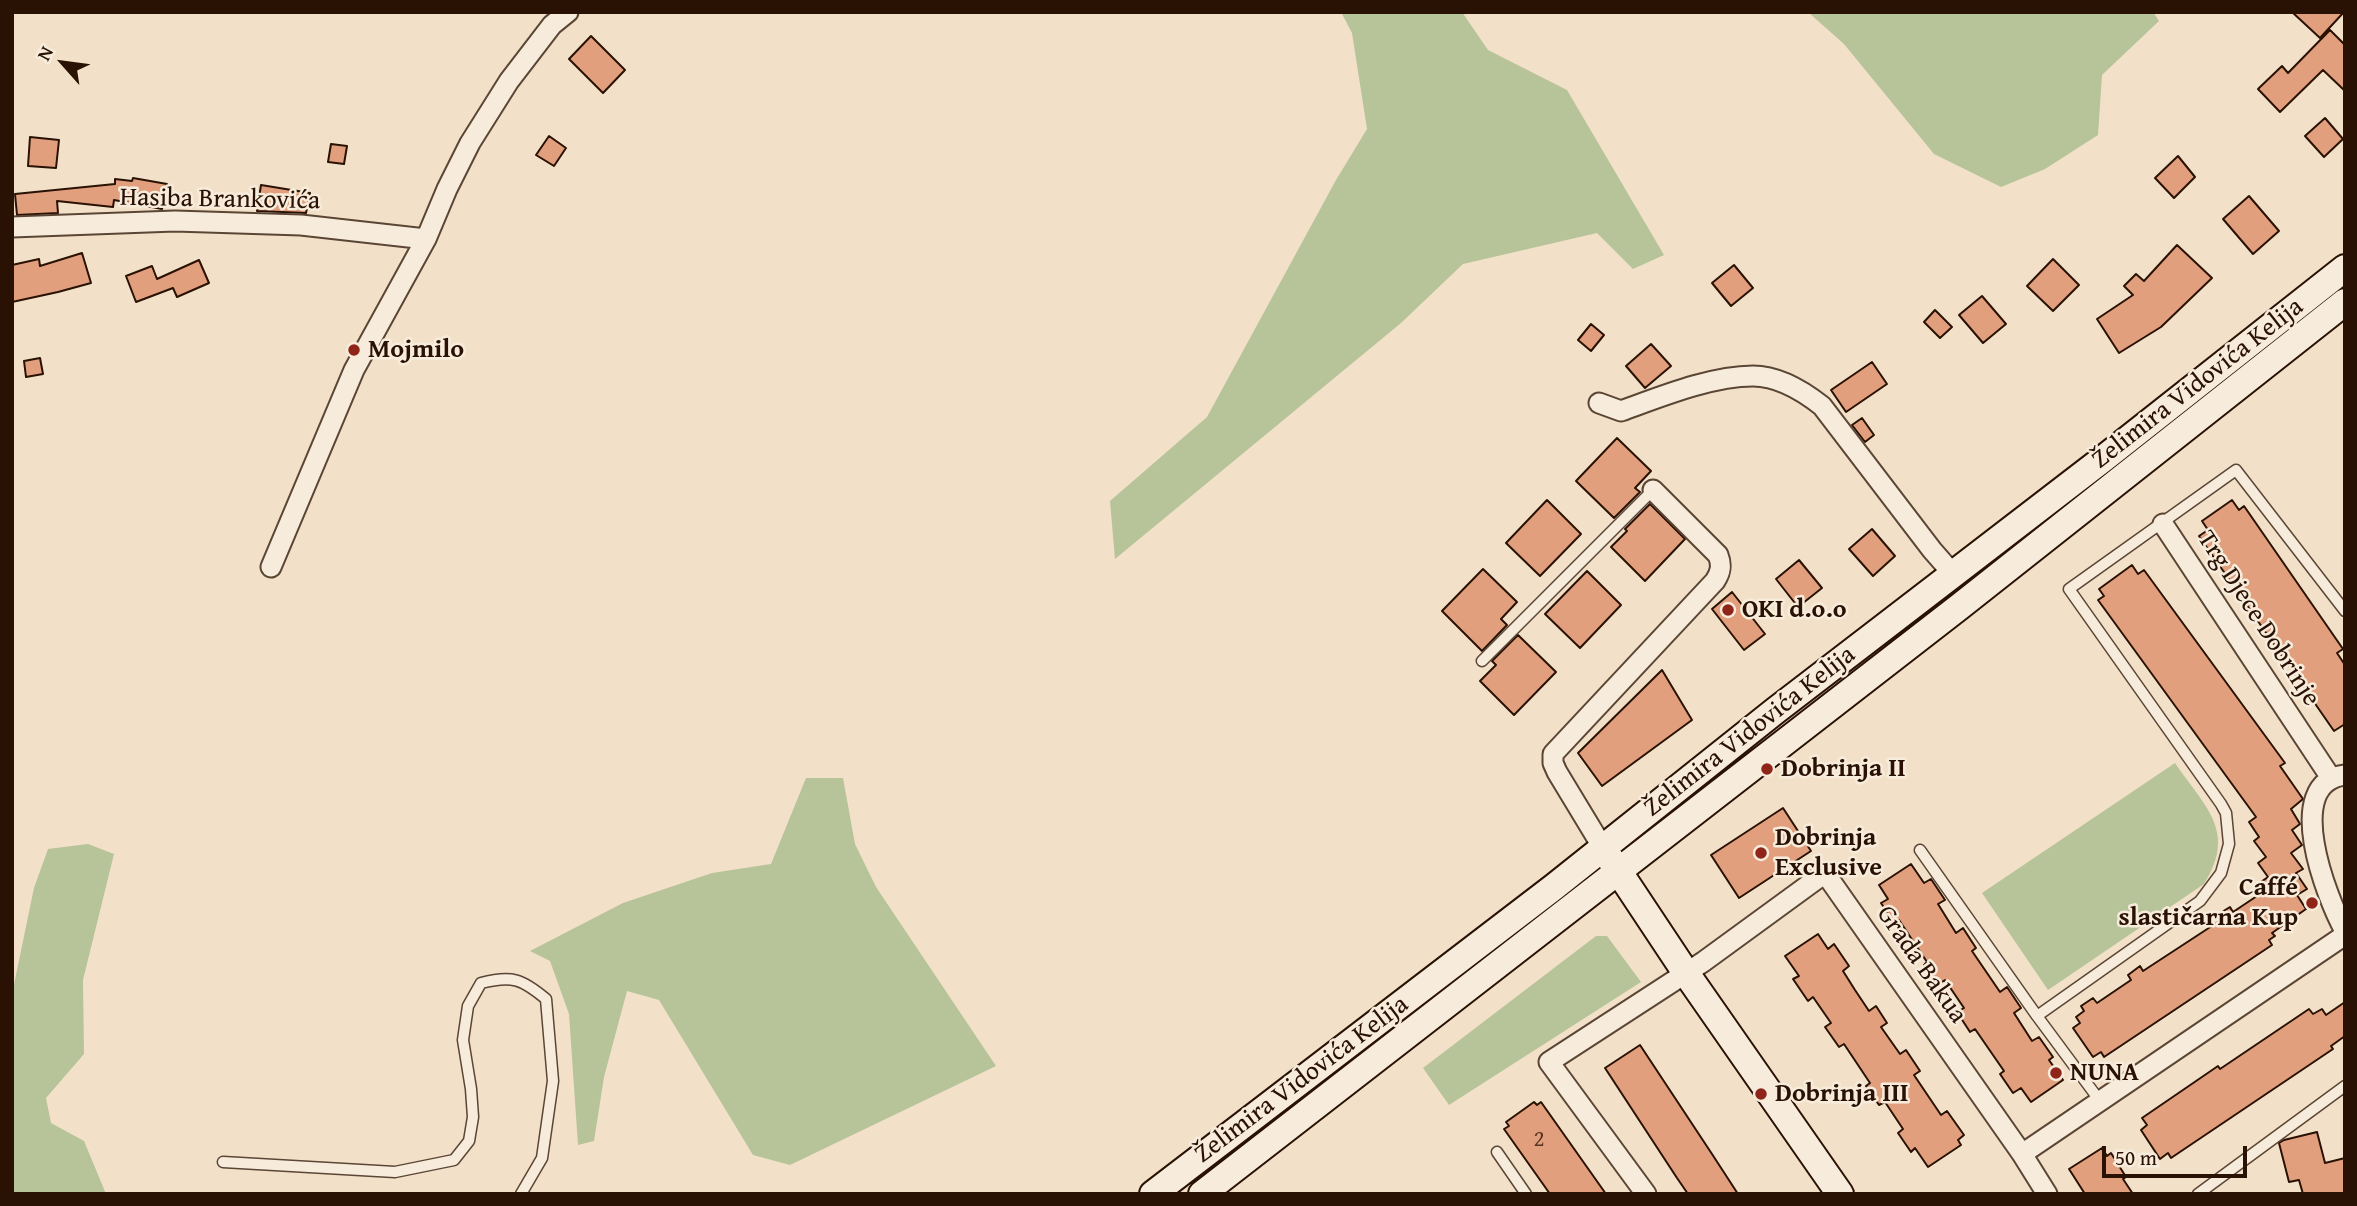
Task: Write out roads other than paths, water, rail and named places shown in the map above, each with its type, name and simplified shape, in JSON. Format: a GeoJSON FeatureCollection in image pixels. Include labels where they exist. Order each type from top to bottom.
{"type":"FeatureCollection","features":[{"type":"Feature","properties":{"kind":"main road","name":"Želimira Vidovića Kelija"},"geometry":{"type":"LineString","coordinates":[[1153,1194],[1603,848],[2345,268]]}},
{"type":"Feature","properties":{"kind":"main road","name":"Želimira Vidovića Kelija"},"geometry":{"type":"LineString","coordinates":[[1202,1194],[1619,872],[2345,302]]}},
{"type":"Feature","properties":{"kind":"main road"},"geometry":{"type":"LineString","coordinates":[[1603,848],[1686,973],[1840,1194]]}},
{"type":"Feature","properties":{"kind":"street"},"geometry":{"type":"LineString","coordinates":[[271,567],[354,370],[426,239],[470,143],[509,81],[552,25],[568,12]]}},
{"type":"Feature","properties":{"kind":"street","name":"Hasiba Brankovića"},"geometry":{"type":"LineString","coordinates":[[12,227],[187,221],[301,225],[426,239]]}},
{"type":"Feature","properties":{"kind":"street"},"geometry":{"type":"LineString","coordinates":[[1599,403],[1621,411],[1675,391],[1754,376],[1780,381],[1805,393],[1822,406],[1953,574]]}},
{"type":"Feature","properties":{"kind":"street"},"geometry":{"type":"LineString","coordinates":[[1603,848],[1557,772],[1553,754],[1720,573],[1718,555],[1653,491]]}},
{"type":"Feature","properties":{"kind":"street","name":"Trg Djece Dobrinje"},"geometry":{"type":"LineString","coordinates":[[2022,1154],[2345,933],[2323,881],[2312,827],[2315,797],[2324,783],[2338,776],[2163,524]]}},
{"type":"Feature","properties":{"kind":"street","name":"Grada Bakua"},"geometry":{"type":"LineString","coordinates":[[1646,1194],[1549,1062],[1686,973],[1825,873],[2022,1154],[2047,1194]]}},
{"type":"Feature","properties":{"kind":"lane"},"geometry":{"type":"LineString","coordinates":[[2037,1016],[2200,901],[2221,873],[2229,844],[2226,813],[2221,804],[2069,589],[2236,470],[2345,611]]}},
{"type":"Feature","properties":{"kind":"lane"},"geometry":{"type":"LineString","coordinates":[[1482,661],[1653,491]]}},
{"type":"Feature","properties":{"kind":"lane"},"geometry":{"type":"LineString","coordinates":[[1920,850],[2099,1101]]}},
{"type":"Feature","properties":{"kind":"lane"},"geometry":{"type":"LineString","coordinates":[[223,1162],[395,1172],[454,1160],[469,1141],[473,1117],[463,1041],[468,1006],[481,983],[502,978],[527,983],[546,999],[549,1026],[553,1081],[542,1158],[521,1194]]}},
{"type":"Feature","properties":{"kind":"lane"},"geometry":{"type":"LineString","coordinates":[[2198,1194],[2345,1086]]}},
{"type":"Feature","properties":{"kind":"lane"},"geometry":{"type":"LineString","coordinates":[[1497,1152],[1527,1194]]}},
{"type":"Feature","properties":{"kind":"place","name":"Mojmilo"},"geometry":{"type":"Point","coordinates":[354,350]}},
{"type":"Feature","properties":{"kind":"place","name":"OKI d.o.o"},"geometry":{"type":"Point","coordinates":[1728,610]}},
{"type":"Feature","properties":{"kind":"place","name":"Dobrinja II"},"geometry":{"type":"Point","coordinates":[1767,769]}},
{"type":"Feature","properties":{"kind":"place","name":"Dobrinja Exclusive"},"geometry":{"type":"Point","coordinates":[1761,853]}},
{"type":"Feature","properties":{"kind":"place","name":"Caffé slastičarna Kup"},"geometry":{"type":"Point","coordinates":[2312,903]}},
{"type":"Feature","properties":{"kind":"place","name":"NUNA"},"geometry":{"type":"Point","coordinates":[2056,1073]}},
{"type":"Feature","properties":{"kind":"place","name":"Dobrinja III"},"geometry":{"type":"Point","coordinates":[1761,1094]}}]}
